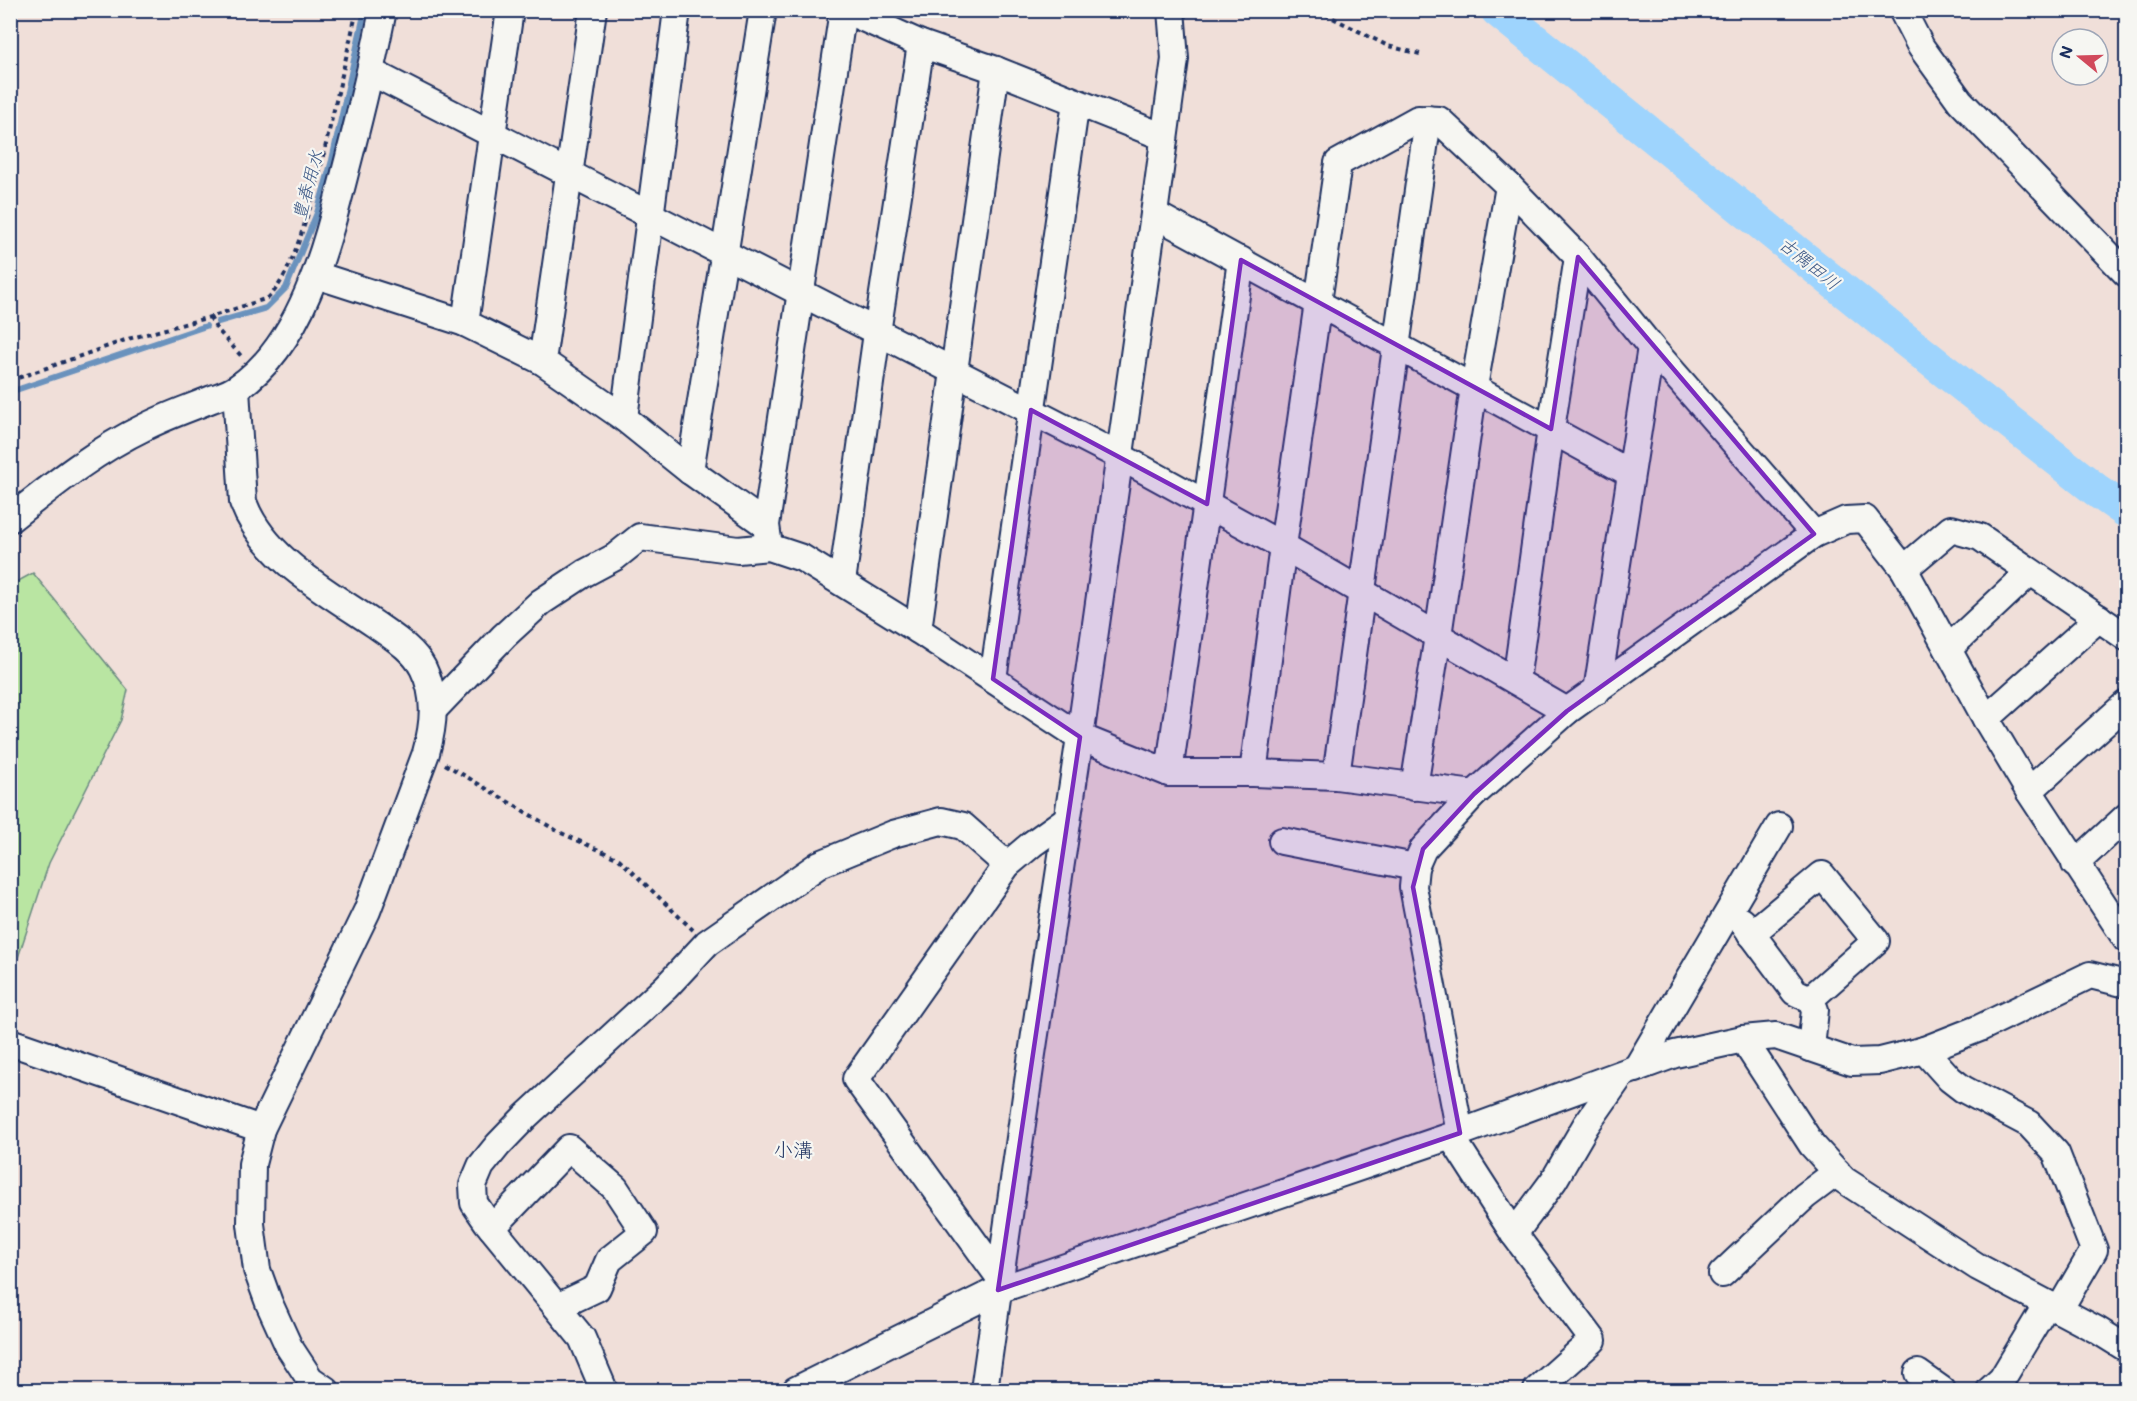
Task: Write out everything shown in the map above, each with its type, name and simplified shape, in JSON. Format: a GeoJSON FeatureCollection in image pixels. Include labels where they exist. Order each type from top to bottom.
{"type":"FeatureCollection","features":[{"type":"Feature","properties":{"kind":"street"},"geometry":{"type":"LineString","coordinates":[[10,519],[92,456],[144,427],[236,389],[273,353],[293,322],[316,275],[371,72],[382,10]]}},
{"type":"Feature","properties":{"kind":"street"},"geometry":{"type":"LineString","coordinates":[[465,323],[510,10]]}},
{"type":"Feature","properties":{"kind":"street"},"geometry":{"type":"LineString","coordinates":[[542,361],[593,10]]}},
{"type":"Feature","properties":{"kind":"street"},"geometry":{"type":"LineString","coordinates":[[624,418],[677,10]]}},
{"type":"Feature","properties":{"kind":"street"},"geometry":{"type":"LineString","coordinates":[[690,471],[763,10]]}},
{"type":"Feature","properties":{"kind":"street"},"geometry":{"type":"LineString","coordinates":[[767,536],[844,10],[921,44],[996,70],[1164,137]]}},
{"type":"Feature","properties":{"kind":"street"},"geometry":{"type":"LineString","coordinates":[[984,1390],[1154,214],[1175,58],[1172,10]]}},
{"type":"Feature","properties":{"kind":"street"},"geometry":{"type":"LineString","coordinates":[[1902,10],[1921,47],[1960,101],[2127,273]]}},
{"type":"Feature","properties":{"kind":"street"},"geometry":{"type":"LineString","coordinates":[[842,582],[921,44]]}},
{"type":"Feature","properties":{"kind":"street"},"geometry":{"type":"LineString","coordinates":[[918,630],[996,70]]}},
{"type":"Feature","properties":{"kind":"street"},"geometry":{"type":"LineString","coordinates":[[371,72],[1119,456],[1283,546],[1567,711]]}},
{"type":"Feature","properties":{"kind":"street"},"geometry":{"type":"LineString","coordinates":[[993,679],[1076,102]]}},
{"type":"Feature","properties":{"kind":"street"},"geometry":{"type":"LineString","coordinates":[[1253,773],[1338,164],[1418,119],[1439,120],[1509,186],[1578,257],[1651,347],[1814,534]]}},
{"type":"Feature","properties":{"kind":"street"},"geometry":{"type":"LineString","coordinates":[[1336,776],[1428,119]]}},
{"type":"Feature","properties":{"kind":"street"},"geometry":{"type":"LineString","coordinates":[[1414,787],[1474,387],[1509,186]]}},
{"type":"Feature","properties":{"kind":"street"},"geometry":{"type":"LineString","coordinates":[[1154,214],[1630,473]]}},
{"type":"Feature","properties":{"kind":"street"},"geometry":{"type":"LineString","coordinates":[[1516,681],[1551,429],[1578,257]]}},
{"type":"Feature","properties":{"kind":"street"},"geometry":{"type":"LineString","coordinates":[[1169,773],[1241,260]]}},
{"type":"Feature","properties":{"kind":"street"},"geometry":{"type":"LineString","coordinates":[[316,275],[465,323],[542,361],[624,418],[767,536],[918,630],[1080,737],[1169,773],[1336,776],[1474,794]]}},
{"type":"Feature","properties":{"kind":"street"},"geometry":{"type":"LineString","coordinates":[[1597,691],[1651,347]]}},
{"type":"Feature","properties":{"kind":"street"},"geometry":{"type":"LineString","coordinates":[[236,389],[243,502],[248,516],[257,530],[290,566],[405,645],[422,667],[434,709],[433,729],[426,753],[367,911],[261,1129],[252,1164],[251,1224],[257,1270],[289,1347],[310,1379],[326,1390]]}},
{"type":"Feature","properties":{"kind":"street"},"geometry":{"type":"LineString","coordinates":[[1537,1390],[1593,1340],[1514,1234],[1456,1144],[1457,1134],[1413,887],[1414,867],[1423,849],[1474,794],[1567,711],[1814,534],[1846,520],[1865,519],[1904,569],[1986,719],[2029,791],[2075,864],[2125,934]]}},
{"type":"Feature","properties":{"kind":"street"},"geometry":{"type":"LineString","coordinates":[[1904,569],[1951,529],[1980,537],[2127,637]]}},
{"type":"Feature","properties":{"kind":"street"},"geometry":{"type":"LineString","coordinates":[[434,709],[504,636],[541,602],[585,573],[615,557],[640,537],[738,550],[767,536]]}},
{"type":"Feature","properties":{"kind":"street"},"geometry":{"type":"LineString","coordinates":[[1947,649],[2030,572]]}},
{"type":"Feature","properties":{"kind":"street"},"geometry":{"type":"LineString","coordinates":[[1986,719],[2099,618]]}},
{"type":"Feature","properties":{"kind":"street"},"geometry":{"type":"LineString","coordinates":[[2029,791],[2127,704]]}},
{"type":"Feature","properties":{"kind":"street"},"geometry":{"type":"LineString","coordinates":[[2075,864],[2127,817]]}},
{"type":"Feature","properties":{"kind":"street"},"geometry":{"type":"LineString","coordinates":[[999,1284],[856,1078],[1007,865],[1067,819]]}},
{"type":"Feature","properties":{"kind":"street"},"geometry":{"type":"LineString","coordinates":[[604,1390],[582,1338],[474,1203],[473,1185],[481,1166],[526,1116],[666,987],[707,943],[820,864],[893,834],[941,821],[963,826],[1007,865]]}},
{"type":"Feature","properties":{"kind":"street"},"geometry":{"type":"LineString","coordinates":[[1514,1234],[1554,1180],[1586,1125],[1628,1071],[1682,994],[1779,826]]}},
{"type":"Feature","properties":{"kind":"street"},"geometry":{"type":"LineString","coordinates":[[1282,841],[1414,867]]}},
{"type":"Feature","properties":{"kind":"street"},"geometry":{"type":"LineString","coordinates":[[1751,934],[1822,875],[1876,941],[1810,999]]}},
{"type":"Feature","properties":{"kind":"street"},"geometry":{"type":"LineString","coordinates":[[1731,906],[1795,993],[1810,999],[1815,1010],[1811,1048]]}},
{"type":"Feature","properties":{"kind":"street"},"geometry":{"type":"LineString","coordinates":[[796,1390],[999,1284],[1457,1134],[1675,1054],[1743,1039],[1776,1036],[1852,1062],[1880,1061],[1924,1050],[1980,1028],[2090,975],[2127,984]]}},
{"type":"Feature","properties":{"kind":"street"},"geometry":{"type":"LineString","coordinates":[[1743,1039],[1812,1145],[1844,1180],[1978,1267],[2127,1348]]}},
{"type":"Feature","properties":{"kind":"street"},"geometry":{"type":"LineString","coordinates":[[10,1042],[261,1129]]}},
{"type":"Feature","properties":{"kind":"street"},"geometry":{"type":"LineString","coordinates":[[1924,1050],[1950,1079],[1963,1089],[2029,1124],[2056,1153],[2094,1250],[2002,1378],[1990,1390]]}},
{"type":"Feature","properties":{"kind":"street"},"geometry":{"type":"LineString","coordinates":[[492,1228],[569,1148],[615,1188],[644,1232],[609,1260],[597,1288],[557,1307]]}},
{"type":"Feature","properties":{"kind":"street"},"geometry":{"type":"LineString","coordinates":[[1722,1274],[1805,1196],[1837,1172]]}},
{"type":"Feature","properties":{"kind":"street"},"geometry":{"type":"LineString","coordinates":[[1918,1373],[1942,1390]]}},
{"type":"Feature","properties":{"kind":"path"},"geometry":{"type":"LineString","coordinates":[[317,184],[357,10]]}},
{"type":"Feature","properties":{"kind":"path"},"geometry":{"type":"LineString","coordinates":[[1317,10],[1388,46],[1424,55]]}},
{"type":"Feature","properties":{"kind":"path"},"geometry":{"type":"LineString","coordinates":[[10,381],[128,339],[268,298],[275,291],[289,264],[315,196]]}},
{"type":"Feature","properties":{"kind":"path"},"geometry":{"type":"LineString","coordinates":[[210,316],[216,328],[256,372]]}},
{"type":"Feature","properties":{"kind":"path"},"geometry":{"type":"LineString","coordinates":[[426,753],[558,832],[619,859],[707,943]]}},
{"type":"Feature","properties":{"kind":"highlighted area"},"geometry":{"type":"Polygon","coordinates":[[[1578,257],[1814,534],[1567,711],[1474,794],[1423,849],[1413,887],[1460,1133],[998,1290],[1080,737],[993,679],[1031,410],[1207,504],[1241,260],[1551,429],[1578,257]]]}},
{"type":"Feature","properties":{"kind":"green space"},"geometry":{"type":"Polygon","coordinates":[[[33,573],[128,690],[121,720],[49,863],[11,979],[11,585],[33,573]]]}},
{"type":"Feature","properties":{"kind":"waterway","name":"豊春用水"},"geometry":{"type":"LineString","coordinates":[[218,322],[266,308],[286,288],[317,213],[332,160],[365,10]]}},
{"type":"Feature","properties":{"kind":"waterway","name":"古隅田川"},"geometry":{"type":"LineString","coordinates":[[1497,10],[1899,335],[2126,511]]}},
{"type":"Feature","properties":{"kind":"waterway","name":"豊春用水"},"geometry":{"type":"LineString","coordinates":[[10,392],[206,326]]}},
{"type":"Feature","properties":{"kind":"district","name":"小溝"},"geometry":{"type":"Point","coordinates":[793,1149]}}]}
